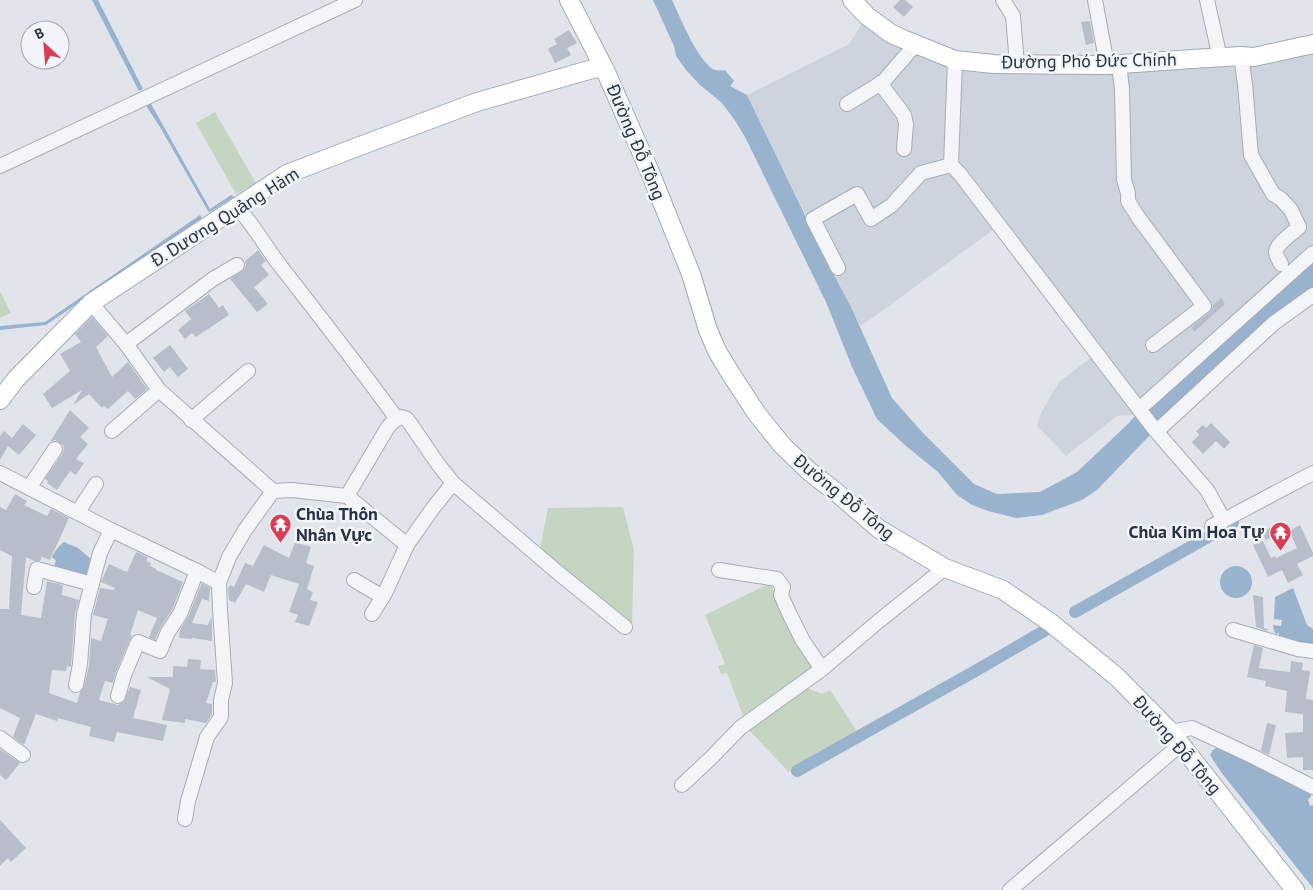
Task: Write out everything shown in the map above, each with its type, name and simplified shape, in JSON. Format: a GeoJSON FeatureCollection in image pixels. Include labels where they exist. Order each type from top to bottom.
{"type":"FeatureCollection","features":[{"type":"Feature","properties":{"kind":"main road","name":"Đường Đỗ Tông"},"geometry":{"type":"LineString","coordinates":[[568,0],[605,70],[650,172],[690,274],[708,330],[729,371],[757,414],[782,445],[810,472],[879,529],[946,568],[1002,590],[1051,622],[1117,676],[1176,738],[1295,890]]}},
{"type":"Feature","properties":{"kind":"main road","name":"Đường Phó Đức Chính"},"geometry":{"type":"LineString","coordinates":[[852,0],[867,16],[884,29],[915,45],[955,60],[994,64],[1113,64],[1241,56],[1254,57],[1313,44]]}},
{"type":"Feature","properties":{"kind":"main road","name":"Đ. Dương Quảng Hàm"},"geometry":{"type":"LineString","coordinates":[[0,400],[16,379],[91,303],[287,174],[477,102],[596,68],[605,70]]}},
{"type":"Feature","properties":{"kind":"street"},"geometry":{"type":"LineString","coordinates":[[0,166],[355,0]]}},
{"type":"Feature","properties":{"kind":"street"},"geometry":{"type":"LineString","coordinates":[[1003,0],[1014,16],[1017,65]]}},
{"type":"Feature","properties":{"kind":"street"},"geometry":{"type":"LineString","coordinates":[[1095,0],[1122,89],[1124,180],[1128,201],[1204,306],[1153,345]]}},
{"type":"Feature","properties":{"kind":"street"},"geometry":{"type":"LineString","coordinates":[[1207,0],[1220,58]]}},
{"type":"Feature","properties":{"kind":"street"},"geometry":{"type":"LineString","coordinates":[[847,104],[880,83],[915,45]]}},
{"type":"Feature","properties":{"kind":"street"},"geometry":{"type":"LineString","coordinates":[[1241,56],[1251,155],[1273,194],[1281,199],[1291,210],[1299,227],[1281,242],[1276,249],[1275,254],[1281,264]]}},
{"type":"Feature","properties":{"kind":"street"},"geometry":{"type":"LineString","coordinates":[[955,60],[951,165],[1143,407],[1156,430],[1207,490],[1218,523],[1313,473]]}},
{"type":"Feature","properties":{"kind":"street"},"geometry":{"type":"LineString","coordinates":[[880,83],[904,115],[906,124],[904,144]]}},
{"type":"Feature","properties":{"kind":"street"},"geometry":{"type":"LineString","coordinates":[[838,268],[813,219],[857,194],[871,220],[892,205],[921,173],[951,165]]}},
{"type":"Feature","properties":{"kind":"street"},"geometry":{"type":"LineString","coordinates":[[237,207],[357,364],[397,420]]}},
{"type":"Feature","properties":{"kind":"street"},"geometry":{"type":"LineString","coordinates":[[1143,407],[1313,253]]}},
{"type":"Feature","properties":{"kind":"street"},"geometry":{"type":"LineString","coordinates":[[126,344],[212,279],[237,265]]}},
{"type":"Feature","properties":{"kind":"street"},"geometry":{"type":"LineString","coordinates":[[1156,430],[1274,323],[1313,294]]}},
{"type":"Feature","properties":{"kind":"street"},"geometry":{"type":"LineString","coordinates":[[91,303],[126,344],[158,390],[273,491],[292,490],[347,496],[407,545]]}},
{"type":"Feature","properties":{"kind":"street"},"geometry":{"type":"LineString","coordinates":[[191,420],[248,371]]}},
{"type":"Feature","properties":{"kind":"street"},"geometry":{"type":"LineString","coordinates":[[112,431],[158,390]]}},
{"type":"Feature","properties":{"kind":"street"},"geometry":{"type":"LineString","coordinates":[[347,496],[388,426],[402,418],[407,419],[438,464],[454,483],[556,571],[625,627]]}},
{"type":"Feature","properties":{"kind":"street"},"geometry":{"type":"LineString","coordinates":[[29,488],[55,449]]}},
{"type":"Feature","properties":{"kind":"street"},"geometry":{"type":"LineString","coordinates":[[0,473],[219,583]]}},
{"type":"Feature","properties":{"kind":"street"},"geometry":{"type":"LineString","coordinates":[[372,614],[383,597],[407,545],[433,508],[454,483]]}},
{"type":"Feature","properties":{"kind":"street"},"geometry":{"type":"LineString","coordinates":[[78,512],[96,484]]}},
{"type":"Feature","properties":{"kind":"street"},"geometry":{"type":"LineString","coordinates":[[185,819],[188,802],[207,737],[221,716],[224,683],[219,583],[229,557],[273,491]]}},
{"type":"Feature","properties":{"kind":"street"},"geometry":{"type":"LineString","coordinates":[[76,685],[80,664],[84,614],[100,553],[111,530]]}},
{"type":"Feature","properties":{"kind":"street"},"geometry":{"type":"LineString","coordinates":[[682,784],[740,728],[822,669],[946,568]]}},
{"type":"Feature","properties":{"kind":"street"},"geometry":{"type":"LineString","coordinates":[[34,587],[37,569],[92,584]]}},
{"type":"Feature","properties":{"kind":"street"},"geometry":{"type":"LineString","coordinates":[[719,570],[777,579],[785,582],[781,595],[804,641],[822,669]]}},
{"type":"Feature","properties":{"kind":"street"},"geometry":{"type":"LineString","coordinates":[[118,696],[124,675],[138,642],[160,651],[168,632],[180,614],[197,571]]}},
{"type":"Feature","properties":{"kind":"street"},"geometry":{"type":"LineString","coordinates":[[354,580],[383,597]]}},
{"type":"Feature","properties":{"kind":"street"},"geometry":{"type":"LineString","coordinates":[[1233,630],[1298,649],[1313,651]]}},
{"type":"Feature","properties":{"kind":"street"},"geometry":{"type":"LineString","coordinates":[[1010,890],[1176,738],[1192,728],[1313,787]]}},
{"type":"Feature","properties":{"kind":"street"},"geometry":{"type":"LineString","coordinates":[[0,738],[23,755]]}},
{"type":"Feature","properties":{"kind":"shaded area"},"geometry":{"type":"Polygon","coordinates":[[[867,16],[943,56],[1107,65],[1313,44],[1313,259],[1136,415],[1117,416],[1066,456],[1037,426],[1041,413],[1059,382],[1097,353],[998,225],[860,326],[747,95],[849,44],[867,16]]]}},
{"type":"Feature","properties":{"kind":"green space"},"geometry":{"type":"Polygon","coordinates":[[[215,112],[256,183],[236,194],[196,123],[215,112]]]}},
{"type":"Feature","properties":{"kind":"green space"},"geometry":{"type":"Polygon","coordinates":[[[0,291],[11,313],[0,318],[0,291]]]}},
{"type":"Feature","properties":{"kind":"green space"},"geometry":{"type":"Polygon","coordinates":[[[623,507],[634,550],[632,626],[538,559],[548,508],[623,507]]]}},
{"type":"Feature","properties":{"kind":"green space"},"geometry":{"type":"Polygon","coordinates":[[[770,583],[814,668],[792,682],[822,694],[830,690],[858,733],[789,772],[748,729],[727,673],[721,674],[718,666],[725,664],[705,615],[770,583]]]}},
{"type":"Feature","properties":{"kind":"water"},"geometry":{"type":"Polygon","coordinates":[[[92,0],[98,0],[143,89],[139,91],[92,0]]]}},
{"type":"Feature","properties":{"kind":"water"},"geometry":{"type":"Polygon","coordinates":[[[653,0],[672,0],[688,35],[704,61],[713,69],[725,70],[734,81],[730,86],[747,95],[851,307],[892,398],[923,433],[974,484],[997,494],[1040,492],[1077,472],[1136,415],[1313,259],[1313,292],[1151,434],[1097,490],[1082,500],[1042,515],[1016,518],[972,505],[957,495],[938,472],[877,419],[852,367],[826,302],[745,137],[722,103],[700,85],[676,56],[674,46],[653,0]]]}},
{"type":"Feature","properties":{"kind":"water"},"geometry":{"type":"Polygon","coordinates":[[[150,102],[210,209],[231,195],[234,197],[210,212],[208,211],[145,104],[150,102]]]}},
{"type":"Feature","properties":{"kind":"water"},"geometry":{"type":"Polygon","coordinates":[[[200,215],[202,218],[46,325],[0,330],[0,326],[45,322],[200,215]]]}},
{"type":"Feature","properties":{"kind":"water"},"geometry":{"type":"Polygon","coordinates":[[[64,542],[78,548],[92,560],[88,575],[54,566],[56,561],[52,557],[64,542]]]}},
{"type":"Feature","properties":{"kind":"water"},"geometry":{"type":"Polygon","coordinates":[[[1236,566],[1248,570],[1252,582],[1248,594],[1236,598],[1224,594],[1220,582],[1224,570],[1236,566]]]}},
{"type":"Feature","properties":{"kind":"water"},"geometry":{"type":"Polygon","coordinates":[[[1293,588],[1307,625],[1313,629],[1313,648],[1279,637],[1279,633],[1276,634],[1274,631],[1273,625],[1281,626],[1282,620],[1274,619],[1275,597],[1293,588]]]}},
{"type":"Feature","properties":{"kind":"water"},"geometry":{"type":"Polygon","coordinates":[[[1221,746],[1307,789],[1311,796],[1308,800],[1310,806],[1313,805],[1313,888],[1221,772],[1210,755],[1213,750],[1221,746]]]}},
{"type":"Feature","properties":{"kind":"building"},"geometry":{"type":"Polygon","coordinates":[[[900,0],[905,0],[913,7],[904,17],[893,7],[900,0]]]}},
{"type":"Feature","properties":{"kind":"building"},"geometry":{"type":"Polygon","coordinates":[[[1090,21],[1094,43],[1086,45],[1081,22],[1090,21]]]}},
{"type":"Feature","properties":{"kind":"building"},"geometry":{"type":"Polygon","coordinates":[[[569,30],[577,43],[567,48],[571,55],[555,63],[548,49],[557,44],[554,39],[569,30]]]}},
{"type":"Feature","properties":{"kind":"building"},"geometry":{"type":"Polygon","coordinates":[[[258,250],[266,261],[261,265],[269,275],[254,287],[268,304],[257,312],[230,279],[244,270],[245,261],[258,250]]]}},
{"type":"Feature","properties":{"kind":"building"},"geometry":{"type":"Polygon","coordinates":[[[209,294],[219,308],[223,305],[229,315],[196,337],[192,333],[185,339],[178,330],[191,319],[185,311],[209,294]]]}},
{"type":"Feature","properties":{"kind":"building"},"geometry":{"type":"Polygon","coordinates":[[[1221,298],[1225,304],[1194,332],[1191,327],[1209,313],[1213,305],[1221,298]]]}},
{"type":"Feature","properties":{"kind":"building"},"geometry":{"type":"Polygon","coordinates":[[[92,317],[108,336],[96,347],[112,377],[128,362],[147,389],[135,399],[128,391],[108,409],[104,406],[102,408],[89,394],[73,405],[82,390],[52,408],[43,394],[70,371],[60,354],[81,342],[75,334],[92,317]]]}},
{"type":"Feature","properties":{"kind":"building"},"geometry":{"type":"Polygon","coordinates":[[[170,345],[188,369],[178,377],[170,367],[164,372],[153,358],[170,345]]]}},
{"type":"Feature","properties":{"kind":"building"},"geometry":{"type":"Polygon","coordinates":[[[70,410],[89,428],[80,437],[88,444],[76,459],[84,463],[76,475],[70,471],[57,490],[47,483],[48,481],[45,479],[64,449],[63,445],[55,440],[50,442],[70,410]]]}},
{"type":"Feature","properties":{"kind":"building"},"geometry":{"type":"Polygon","coordinates":[[[1211,423],[1230,442],[1224,449],[1216,441],[1203,454],[1192,442],[1199,435],[1196,431],[1203,425],[1206,428],[1211,423]]]}},
{"type":"Feature","properties":{"kind":"building"},"geometry":{"type":"Polygon","coordinates":[[[23,424],[36,435],[19,455],[8,446],[0,460],[0,436],[4,431],[12,438],[23,424]]]}},
{"type":"Feature","properties":{"kind":"building"},"geometry":{"type":"Polygon","coordinates":[[[15,494],[27,501],[24,505],[47,516],[51,509],[69,518],[50,560],[42,557],[40,561],[34,561],[26,557],[21,615],[41,618],[47,581],[63,585],[62,595],[79,600],[75,613],[71,667],[67,666],[66,671],[52,670],[49,693],[77,703],[84,687],[89,665],[91,638],[101,641],[108,619],[93,615],[100,588],[114,590],[115,588],[101,582],[109,564],[127,572],[136,552],[148,557],[146,561],[151,563],[150,566],[156,570],[183,582],[172,610],[155,640],[149,637],[157,618],[138,610],[130,635],[132,635],[113,683],[105,681],[99,700],[118,705],[124,702],[130,687],[141,690],[133,718],[167,725],[163,741],[117,732],[114,742],[89,736],[91,727],[58,718],[57,721],[36,714],[24,745],[13,737],[20,718],[0,708],[0,609],[9,609],[12,556],[0,550],[0,507],[6,510],[15,494]]]}},
{"type":"Feature","properties":{"kind":"building"},"geometry":{"type":"Polygon","coordinates":[[[1279,523],[1283,531],[1266,540],[1262,532],[1279,523]]]}},
{"type":"Feature","properties":{"kind":"building"},"geometry":{"type":"Polygon","coordinates":[[[1300,525],[1313,553],[1313,556],[1297,564],[1303,575],[1288,583],[1282,570],[1268,577],[1253,545],[1263,541],[1271,558],[1275,556],[1276,558],[1297,548],[1289,531],[1300,525]]]}},
{"type":"Feature","properties":{"kind":"building"},"geometry":{"type":"Polygon","coordinates":[[[295,542],[311,547],[306,563],[314,566],[307,589],[313,592],[310,600],[318,602],[309,626],[295,622],[298,615],[289,612],[299,584],[271,575],[264,592],[246,584],[235,603],[229,600],[228,588],[230,585],[234,587],[245,563],[253,566],[264,545],[289,558],[295,542]]]}},
{"type":"Feature","properties":{"kind":"building"},"geometry":{"type":"Polygon","coordinates":[[[202,583],[210,588],[209,601],[202,599],[192,623],[207,626],[212,617],[212,641],[179,638],[180,630],[188,617],[202,583]]]}},
{"type":"Feature","properties":{"kind":"building"},"geometry":{"type":"Polygon","coordinates":[[[1253,595],[1263,597],[1264,628],[1268,629],[1267,631],[1256,627],[1253,595]]]}},
{"type":"Feature","properties":{"kind":"building"},"geometry":{"type":"Polygon","coordinates":[[[1254,645],[1263,648],[1259,668],[1290,672],[1291,661],[1303,663],[1302,670],[1310,671],[1306,699],[1313,700],[1313,770],[1303,770],[1303,757],[1287,758],[1285,733],[1303,732],[1303,714],[1285,712],[1287,691],[1265,686],[1266,681],[1247,677],[1254,645]]]}},
{"type":"Feature","properties":{"kind":"building"},"geometry":{"type":"Polygon","coordinates":[[[188,659],[201,660],[200,669],[215,670],[216,682],[213,682],[206,703],[212,704],[212,714],[206,723],[185,719],[185,723],[162,720],[170,689],[147,677],[173,677],[173,666],[187,667],[188,659]]]}},
{"type":"Feature","properties":{"kind":"building"},"geometry":{"type":"Polygon","coordinates":[[[1267,723],[1276,725],[1269,755],[1261,751],[1267,723]]]}},
{"type":"Feature","properties":{"kind":"building"},"geometry":{"type":"Polygon","coordinates":[[[0,749],[20,763],[6,780],[0,775],[0,749]]]}},
{"type":"Feature","properties":{"kind":"building"},"geometry":{"type":"Polygon","coordinates":[[[0,820],[26,848],[11,862],[8,858],[0,866],[0,820]]]}},
{"type":"Feature","properties":{"kind":"waterway"},"geometry":{"type":"LineString","coordinates":[[1075,612],[1233,523]]}},
{"type":"Feature","properties":{"kind":"waterway"},"geometry":{"type":"LineString","coordinates":[[797,771],[1044,631]]}},
{"type":"Feature","properties":{"kind":"place","name":"Chùa Thôn Nhân Vực"},"geometry":{"type":"Point","coordinates":[280,543]}},
{"type":"Feature","properties":{"kind":"place","name":"Chùa Kim Hoa Tự"},"geometry":{"type":"Point","coordinates":[1280,551]}}]}
